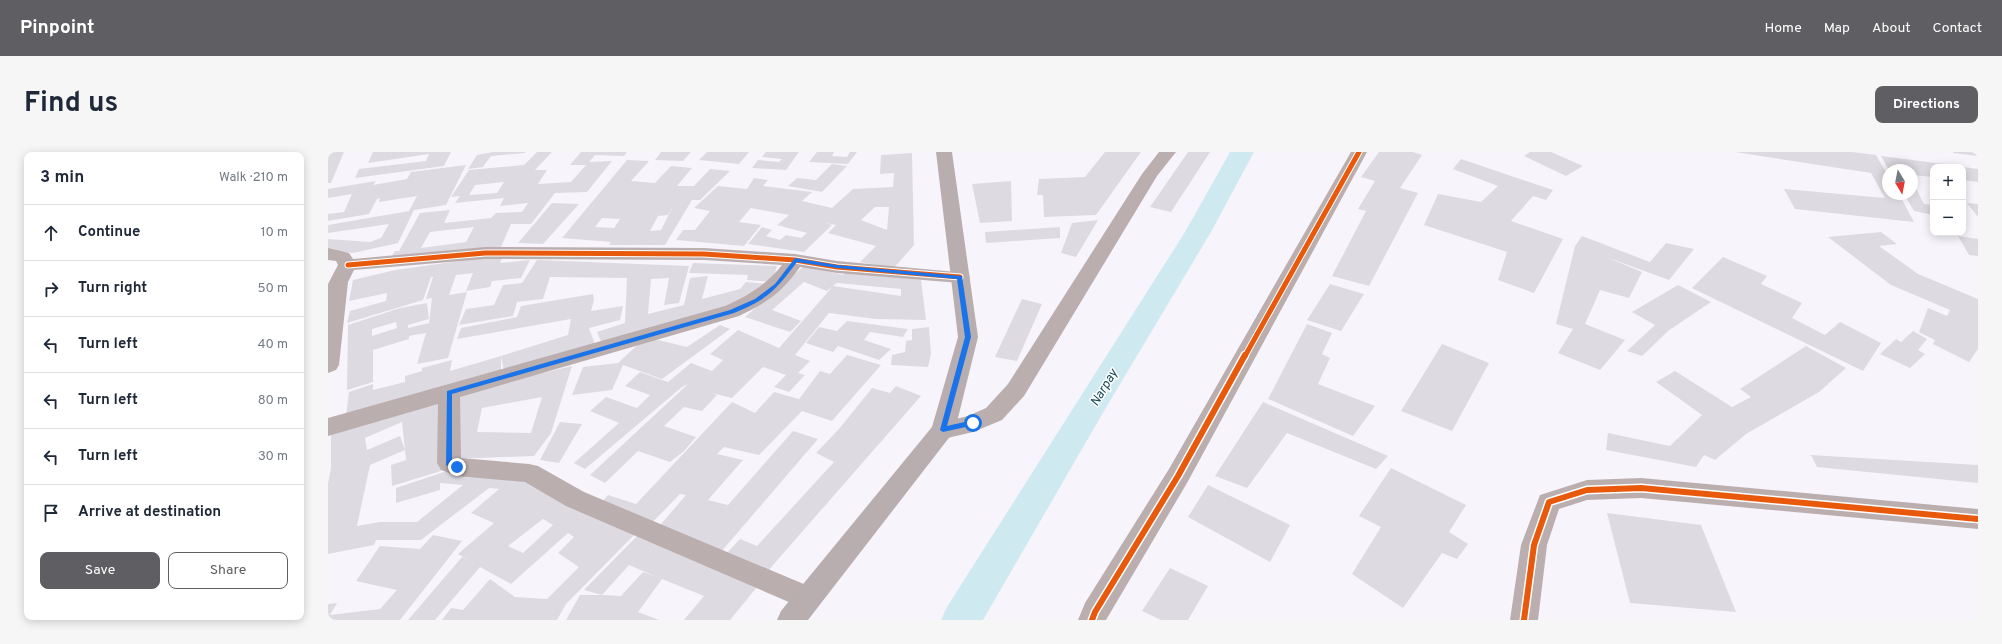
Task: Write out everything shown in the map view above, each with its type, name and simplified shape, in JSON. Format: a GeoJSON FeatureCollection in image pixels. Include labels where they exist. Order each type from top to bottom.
{"type":"FeatureCollection","features":[{"type":"Feature","properties":{"kind":"street"},"geometry":{"type":"LineString","coordinates":[[791,620],[943,430],[968,337],[944,152]]}},
{"type":"Feature","properties":{"kind":"street"},"geometry":{"type":"LineString","coordinates":[[943,430],[973,423],[994,414],[1016,390],[1133,200],[1150,174],[1168,152]]}},
{"type":"Feature","properties":{"kind":"street"},"geometry":{"type":"LineString","coordinates":[[1092,620],[1095,612],[1178,476],[1359,152]]}},
{"type":"Feature","properties":{"kind":"street"},"geometry":{"type":"LineString","coordinates":[[348,265],[485,253],[704,254],[795,260],[844,267],[960,277]]}},
{"type":"Feature","properties":{"kind":"street"},"geometry":{"type":"LineString","coordinates":[[328,254],[342,257],[348,265]]}},
{"type":"Feature","properties":{"kind":"street"},"geometry":{"type":"LineString","coordinates":[[328,428],[732,311],[757,301],[777,285],[795,260]]}},
{"type":"Feature","properties":{"kind":"street"},"geometry":{"type":"LineString","coordinates":[[328,358],[338,282],[348,265]]}},
{"type":"Feature","properties":{"kind":"street"},"geometry":{"type":"LineString","coordinates":[[449,393],[449,463],[457,467],[530,473],[582,503],[808,598]]}},
{"type":"Feature","properties":{"kind":"street"},"geometry":{"type":"LineString","coordinates":[[1524,620],[1534,545],[1549,502],[1587,490],[1641,488],[1978,520]]}},
{"type":"Feature","properties":{"kind":"building"},"geometry":{"type":"Polygon","coordinates":[[[328,152],[344,152],[331,183],[328,183],[328,152]]]}},
{"type":"Feature","properties":{"kind":"building"},"geometry":{"type":"Polygon","coordinates":[[[373,152],[451,152],[444,166],[355,178],[359,169],[426,161],[429,154],[368,163],[373,152]]]}},
{"type":"Feature","properties":{"kind":"building"},"geometry":{"type":"Polygon","coordinates":[[[493,152],[525,153],[491,156],[483,167],[468,169],[477,155],[493,152]]]}},
{"type":"Feature","properties":{"kind":"building"},"geometry":{"type":"Polygon","coordinates":[[[537,152],[552,152],[535,170],[547,170],[538,184],[571,182],[586,165],[570,165],[581,152],[627,152],[624,156],[595,155],[589,162],[612,161],[587,192],[555,193],[531,224],[511,224],[501,247],[388,262],[395,251],[399,251],[420,213],[450,210],[444,223],[491,218],[496,213],[522,212],[528,203],[500,206],[504,198],[455,203],[460,196],[451,197],[469,170],[524,165],[537,152]],[[504,182],[475,185],[469,195],[497,193],[504,182]],[[474,227],[430,232],[421,248],[466,242],[474,227]]]}},
{"type":"Feature","properties":{"kind":"building"},"geometry":{"type":"Polygon","coordinates":[[[661,152],[691,152],[683,161],[655,160],[661,152]]]}},
{"type":"Feature","properties":{"kind":"building"},"geometry":{"type":"Polygon","coordinates":[[[707,152],[749,152],[739,164],[699,160],[707,152]]]}},
{"type":"Feature","properties":{"kind":"building"},"geometry":{"type":"Polygon","coordinates":[[[766,152],[799,152],[786,170],[752,168],[758,160],[779,162],[782,159],[762,157],[766,152]]]}},
{"type":"Feature","properties":{"kind":"building"},"geometry":{"type":"Polygon","coordinates":[[[817,152],[834,152],[832,156],[847,157],[850,152],[857,152],[848,164],[809,162],[817,152]]]}},
{"type":"Feature","properties":{"kind":"building"},"geometry":{"type":"Polygon","coordinates":[[[1105,152],[1141,152],[1096,215],[1044,217],[1043,195],[1037,195],[1039,179],[1085,177],[1105,152]]]}},
{"type":"Feature","properties":{"kind":"building"},"geometry":{"type":"Polygon","coordinates":[[[1188,152],[1210,152],[1171,212],[1150,207],[1188,152]]]}},
{"type":"Feature","properties":{"kind":"building"},"geometry":{"type":"Polygon","coordinates":[[[1379,152],[1413,152],[1422,155],[1400,188],[1418,193],[1369,286],[1332,276],[1366,211],[1358,209],[1375,181],[1361,177],[1379,152]]]}},
{"type":"Feature","properties":{"kind":"building"},"geometry":{"type":"Polygon","coordinates":[[[1530,152],[1551,152],[1583,166],[1566,176],[1524,156],[1530,152]]]}},
{"type":"Feature","properties":{"kind":"building"},"geometry":{"type":"Polygon","coordinates":[[[1735,152],[1852,152],[1876,155],[1882,166],[1882,193],[1871,173],[1735,152]]]}},
{"type":"Feature","properties":{"kind":"building"},"geometry":{"type":"Polygon","coordinates":[[[1978,152],[1978,156],[1953,153],[1978,152]]]}},
{"type":"Feature","properties":{"kind":"building"},"geometry":{"type":"Polygon","coordinates":[[[912,153],[914,245],[894,268],[860,262],[876,246],[828,233],[836,225],[826,223],[832,225],[804,252],[748,244],[762,227],[772,230],[766,236],[780,240],[786,235],[801,238],[807,233],[777,225],[789,215],[751,208],[739,222],[761,225],[744,246],[676,240],[683,230],[695,230],[710,211],[694,208],[718,186],[747,189],[754,178],[768,180],[763,186],[812,192],[802,201],[832,208],[853,189],[893,187],[894,173],[880,174],[881,155],[912,153]],[[875,207],[861,220],[887,230],[889,207],[875,207]]]}},
{"type":"Feature","properties":{"kind":"building"},"geometry":{"type":"Polygon","coordinates":[[[1881,156],[1943,164],[1930,164],[1930,177],[1918,176],[1918,164],[1886,164],[1881,156]]]}},
{"type":"Feature","properties":{"kind":"building"},"geometry":{"type":"Polygon","coordinates":[[[1461,159],[1553,190],[1546,200],[1533,196],[1511,221],[1563,239],[1534,293],[1498,280],[1507,252],[1424,225],[1438,194],[1481,202],[1498,186],[1453,169],[1461,159]]]}},
{"type":"Feature","properties":{"kind":"building"},"geometry":{"type":"Polygon","coordinates":[[[627,160],[649,161],[631,181],[655,183],[671,166],[692,168],[677,186],[694,186],[710,169],[730,171],[700,200],[692,200],[665,245],[609,245],[611,242],[562,238],[627,160]],[[674,204],[668,215],[658,216],[650,231],[661,230],[674,204]],[[602,218],[595,227],[614,228],[620,219],[602,218]]]}},
{"type":"Feature","properties":{"kind":"building"},"geometry":{"type":"Polygon","coordinates":[[[832,164],[847,166],[822,192],[788,186],[797,178],[816,180],[832,164]]]}},
{"type":"Feature","properties":{"kind":"building"},"geometry":{"type":"Polygon","coordinates":[[[466,165],[446,205],[414,210],[398,243],[353,253],[328,250],[328,239],[370,242],[381,238],[389,224],[328,233],[328,225],[409,211],[417,196],[379,202],[380,198],[377,199],[369,214],[328,221],[328,214],[344,212],[352,194],[328,198],[328,189],[376,181],[373,185],[407,179],[411,172],[466,165]]]}},
{"type":"Feature","properties":{"kind":"building"},"geometry":{"type":"Polygon","coordinates":[[[1966,167],[1978,169],[1978,182],[1966,180],[1966,167]]]}},
{"type":"Feature","properties":{"kind":"building"},"geometry":{"type":"Polygon","coordinates":[[[1011,181],[1012,221],[980,223],[972,184],[1011,181]]]}},
{"type":"Feature","properties":{"kind":"building"},"geometry":{"type":"Polygon","coordinates":[[[1784,189],[1882,198],[1882,200],[1902,200],[1914,222],[1795,209],[1784,189]]]}},
{"type":"Feature","properties":{"kind":"building"},"geometry":{"type":"Polygon","coordinates":[[[1918,192],[1924,204],[1930,205],[1930,214],[1914,211],[1908,200],[1918,200],[1918,192]]]}},
{"type":"Feature","properties":{"kind":"building"},"geometry":{"type":"Polygon","coordinates":[[[552,203],[579,204],[543,244],[518,243],[552,203]]]}},
{"type":"Feature","properties":{"kind":"building"},"geometry":{"type":"Polygon","coordinates":[[[1967,203],[1978,204],[1978,217],[1967,203]]]}},
{"type":"Feature","properties":{"kind":"building"},"geometry":{"type":"Polygon","coordinates":[[[1098,220],[1076,257],[1061,253],[1072,223],[1098,220]]]}},
{"type":"Feature","properties":{"kind":"building"},"geometry":{"type":"Polygon","coordinates":[[[1060,227],[1060,238],[986,243],[985,232],[1060,227]]]}},
{"type":"Feature","properties":{"kind":"building"},"geometry":{"type":"Polygon","coordinates":[[[1881,232],[1897,244],[1879,246],[1918,274],[1978,299],[1978,349],[1969,362],[1933,344],[1935,340],[1919,332],[1928,308],[1947,316],[1950,310],[1891,285],[1828,237],[1881,232]]]}},
{"type":"Feature","properties":{"kind":"building"},"geometry":{"type":"Polygon","coordinates":[[[1582,236],[1650,262],[1666,243],[1694,249],[1669,280],[1606,257],[1642,272],[1629,298],[1600,290],[1585,324],[1625,340],[1600,370],[1558,353],[1573,329],[1556,324],[1575,246],[1582,236]]]}},
{"type":"Feature","properties":{"kind":"building"},"geometry":{"type":"Polygon","coordinates":[[[1958,236],[1978,239],[1978,256],[1969,255],[1958,236]]]}},
{"type":"Feature","properties":{"kind":"building"},"geometry":{"type":"Polygon","coordinates":[[[503,255],[500,263],[530,260],[521,278],[492,281],[490,287],[466,291],[473,273],[456,275],[449,295],[467,292],[448,358],[417,364],[426,333],[409,336],[409,339],[373,350],[373,382],[347,390],[348,325],[400,308],[427,303],[429,319],[408,325],[408,328],[429,323],[432,298],[426,299],[433,277],[431,277],[423,300],[347,323],[350,311],[386,301],[387,293],[349,301],[353,280],[395,270],[503,255]],[[396,322],[372,329],[372,336],[397,328],[396,322]]]}},
{"type":"Feature","properties":{"kind":"building"},"geometry":{"type":"Polygon","coordinates":[[[1723,257],[1767,276],[1761,284],[1802,303],[1792,318],[1825,335],[1840,322],[1881,343],[1863,371],[1692,288],[1723,257]]]}},
{"type":"Feature","properties":{"kind":"building"},"geometry":{"type":"Polygon","coordinates":[[[537,260],[689,266],[679,303],[664,305],[669,278],[651,279],[648,314],[684,305],[690,278],[708,276],[702,299],[740,289],[746,282],[769,284],[749,300],[602,344],[597,332],[625,323],[627,278],[550,277],[543,299],[517,302],[513,316],[459,325],[466,309],[494,305],[503,285],[522,283],[537,260]]]}},
{"type":"Feature","properties":{"kind":"building"},"geometry":{"type":"Polygon","coordinates":[[[693,263],[777,266],[772,282],[747,280],[748,275],[689,273],[693,263]]]}},
{"type":"Feature","properties":{"kind":"building"},"geometry":{"type":"Polygon","coordinates":[[[804,266],[843,275],[845,272],[921,280],[926,320],[876,319],[829,313],[795,355],[810,361],[798,373],[805,375],[789,392],[774,387],[786,375],[763,367],[732,398],[711,393],[717,395],[702,411],[684,407],[664,426],[696,437],[684,451],[670,462],[638,451],[605,483],[590,475],[688,384],[682,387],[585,469],[574,463],[619,423],[590,411],[606,397],[637,408],[650,395],[625,386],[640,372],[668,382],[691,363],[712,371],[723,360],[710,354],[738,330],[779,348],[833,286],[827,291],[804,282],[772,310],[801,321],[790,332],[745,317],[804,266]],[[837,283],[833,286],[901,296],[901,289],[837,283]]]}},
{"type":"Feature","properties":{"kind":"building"},"geometry":{"type":"Polygon","coordinates":[[[1330,284],[1364,294],[1341,331],[1307,320],[1330,284]]]}},
{"type":"Feature","properties":{"kind":"building"},"geometry":{"type":"Polygon","coordinates":[[[1678,285],[1711,302],[1668,331],[1642,356],[1627,351],[1655,325],[1632,312],[1678,285]]]}},
{"type":"Feature","properties":{"kind":"building"},"geometry":{"type":"Polygon","coordinates":[[[593,294],[594,300],[591,311],[623,306],[620,320],[589,328],[596,347],[505,375],[501,356],[568,335],[571,319],[457,339],[461,328],[517,317],[521,306],[593,294]]]}},
{"type":"Feature","properties":{"kind":"building"},"geometry":{"type":"Polygon","coordinates":[[[1022,299],[1042,304],[1017,361],[995,357],[1022,299]]]}},
{"type":"Feature","properties":{"kind":"building"},"geometry":{"type":"Polygon","coordinates":[[[847,321],[908,329],[903,337],[870,332],[864,340],[891,349],[879,360],[838,346],[833,352],[806,343],[819,327],[837,331],[847,321]]]}},
{"type":"Feature","properties":{"kind":"building"},"geometry":{"type":"Polygon","coordinates":[[[1307,324],[1332,333],[1322,354],[1330,358],[1318,384],[1375,406],[1353,436],[1268,399],[1307,324]]]}},
{"type":"Feature","properties":{"kind":"building"},"geometry":{"type":"Polygon","coordinates":[[[720,325],[730,329],[662,379],[623,365],[612,390],[572,395],[583,367],[618,363],[646,337],[687,347],[720,325]]]}},
{"type":"Feature","properties":{"kind":"building"},"geometry":{"type":"Polygon","coordinates":[[[929,327],[931,354],[928,367],[891,365],[892,355],[905,352],[906,341],[912,340],[912,329],[929,327]]]}},
{"type":"Feature","properties":{"kind":"building"},"geometry":{"type":"Polygon","coordinates":[[[1913,331],[1927,339],[1918,350],[1925,354],[1910,368],[1880,354],[1896,339],[1901,342],[1913,331]]]}},
{"type":"Feature","properties":{"kind":"building"},"geometry":{"type":"Polygon","coordinates":[[[1442,344],[1489,363],[1452,431],[1401,411],[1442,344]]]}},
{"type":"Feature","properties":{"kind":"building"},"geometry":{"type":"Polygon","coordinates":[[[1806,346],[1846,368],[1819,392],[1746,434],[1715,460],[1704,455],[1696,467],[1606,450],[1608,433],[1670,446],[1702,415],[1656,382],[1675,371],[1732,407],[1751,397],[1740,389],[1806,346]]]}},
{"type":"Feature","properties":{"kind":"building"},"geometry":{"type":"Polygon","coordinates":[[[847,355],[881,365],[832,421],[802,411],[759,455],[724,447],[717,454],[743,460],[708,500],[728,505],[793,431],[818,439],[721,552],[656,530],[686,495],[680,494],[646,529],[597,508],[608,495],[636,504],[732,402],[755,413],[774,392],[799,399],[820,371],[830,374],[847,355]]]}},
{"type":"Feature","properties":{"kind":"building"},"geometry":{"type":"Polygon","coordinates":[[[501,356],[501,373],[346,416],[349,392],[373,384],[373,390],[405,382],[405,376],[422,371],[422,368],[452,360],[450,371],[501,356]]]}},
{"type":"Feature","properties":{"kind":"building"},"geometry":{"type":"Polygon","coordinates":[[[572,366],[551,433],[534,456],[451,459],[459,393],[572,366]],[[542,397],[482,408],[477,432],[531,433],[542,397]]]}},
{"type":"Feature","properties":{"kind":"building"},"geometry":{"type":"Polygon","coordinates":[[[896,386],[921,396],[766,573],[724,556],[740,539],[757,546],[834,462],[816,453],[839,429],[872,388],[890,393],[896,386]]]}},
{"type":"Feature","properties":{"kind":"building"},"geometry":{"type":"Polygon","coordinates":[[[440,399],[441,471],[392,486],[391,465],[406,460],[405,450],[370,465],[357,526],[380,522],[417,522],[463,485],[440,483],[440,490],[396,503],[396,488],[447,471],[514,476],[635,534],[566,604],[557,620],[442,620],[451,608],[463,610],[490,579],[515,597],[547,599],[579,567],[558,553],[574,537],[568,533],[511,584],[480,567],[435,620],[408,620],[462,557],[468,560],[458,554],[494,523],[471,513],[499,489],[489,488],[421,540],[376,540],[374,545],[328,554],[328,483],[331,468],[331,435],[440,399]],[[402,422],[365,438],[367,450],[400,436],[405,450],[402,422]],[[543,519],[508,546],[523,553],[553,525],[543,519]]]}},
{"type":"Feature","properties":{"kind":"building"},"geometry":{"type":"Polygon","coordinates":[[[1263,402],[1388,456],[1376,469],[1287,433],[1247,488],[1215,476],[1263,402]]]}},
{"type":"Feature","properties":{"kind":"building"},"geometry":{"type":"Polygon","coordinates":[[[560,422],[582,424],[559,463],[540,460],[560,422]]]}},
{"type":"Feature","properties":{"kind":"building"},"geometry":{"type":"Polygon","coordinates":[[[1811,455],[1978,465],[1978,483],[1817,467],[1811,455]]]}},
{"type":"Feature","properties":{"kind":"building"},"geometry":{"type":"Polygon","coordinates":[[[1391,468],[1466,505],[1449,532],[1468,544],[1457,559],[1442,553],[1403,608],[1352,574],[1381,527],[1359,516],[1391,468]]]}},
{"type":"Feature","properties":{"kind":"building"},"geometry":{"type":"Polygon","coordinates":[[[1208,485],[1290,525],[1270,562],[1188,517],[1208,485]]]}},
{"type":"Feature","properties":{"kind":"building"},"geometry":{"type":"Polygon","coordinates":[[[1607,513],[1701,525],[1736,612],[1630,603],[1607,513]]]}},
{"type":"Feature","properties":{"kind":"building"},"geometry":{"type":"Polygon","coordinates":[[[433,535],[462,541],[400,620],[328,620],[328,604],[337,603],[330,615],[380,609],[397,590],[356,581],[380,546],[420,549],[433,535]]]}},
{"type":"Feature","properties":{"kind":"building"},"geometry":{"type":"Polygon","coordinates":[[[638,535],[761,582],[730,620],[684,620],[704,596],[662,579],[638,612],[659,620],[566,620],[580,595],[602,595],[584,590],[638,535]],[[629,565],[602,595],[621,596],[643,572],[657,577],[629,565]]]}},
{"type":"Feature","properties":{"kind":"building"},"geometry":{"type":"Polygon","coordinates":[[[1170,568],[1208,586],[1188,620],[1161,620],[1142,611],[1170,568]]]}},
{"type":"Feature","properties":{"kind":"waterway","name":"Narpay"},"geometry":{"type":"LineString","coordinates":[[961,620],[1092,403],[1198,232],[1242,152]]}},
{"type":"Feature","properties":{"kind":"cycle path"},"geometry":{"type":"LineString","coordinates":[[1092,620],[1095,612],[1178,476],[1359,152]]}},
{"type":"Feature","properties":{"kind":"cycle path"},"geometry":{"type":"LineString","coordinates":[[348,265],[485,253],[704,254],[795,260],[837,267],[960,277]]}},
{"type":"Feature","properties":{"kind":"cycle path"},"geometry":{"type":"LineString","coordinates":[[1524,620],[1534,545],[1549,502],[1587,490],[1641,488],[1978,519]]}},
{"type":"Feature","properties":{"kind":"route"},"geometry":{"type":"LineString","coordinates":[[457,467],[449,463],[449,393],[595,352],[732,311],[757,301],[777,285],[795,260],[837,267],[960,277],[968,337],[943,430],[973,423]]}}]}
